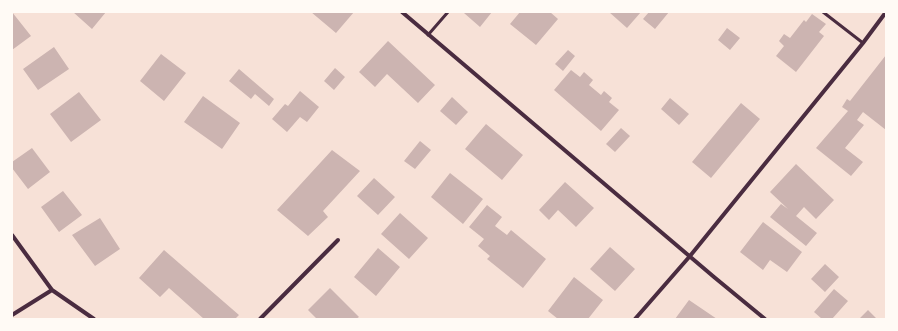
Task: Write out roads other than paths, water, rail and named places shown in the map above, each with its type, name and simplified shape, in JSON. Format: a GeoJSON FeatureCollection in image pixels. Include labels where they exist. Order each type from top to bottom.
{"type":"FeatureCollection","features":[{"type":"Feature","properties":{"kind":"street"},"geometry":{"type":"LineString","coordinates":[[402,12],[765,319]]}},
{"type":"Feature","properties":{"kind":"street"},"geometry":{"type":"LineString","coordinates":[[635,319],[690,256],[863,43],[886,12]]}},
{"type":"Feature","properties":{"kind":"street"},"geometry":{"type":"LineString","coordinates":[[12,235],[52,290],[94,319]]}},
{"type":"Feature","properties":{"kind":"street"},"geometry":{"type":"LineString","coordinates":[[260,319],[338,240]]}},
{"type":"Feature","properties":{"kind":"street"},"geometry":{"type":"LineString","coordinates":[[12,315],[52,290]]}},
{"type":"Feature","properties":{"kind":"lane"},"geometry":{"type":"LineString","coordinates":[[428,35],[448,12]]}},
{"type":"Feature","properties":{"kind":"lane"},"geometry":{"type":"LineString","coordinates":[[823,12],[863,43]]}}]}
